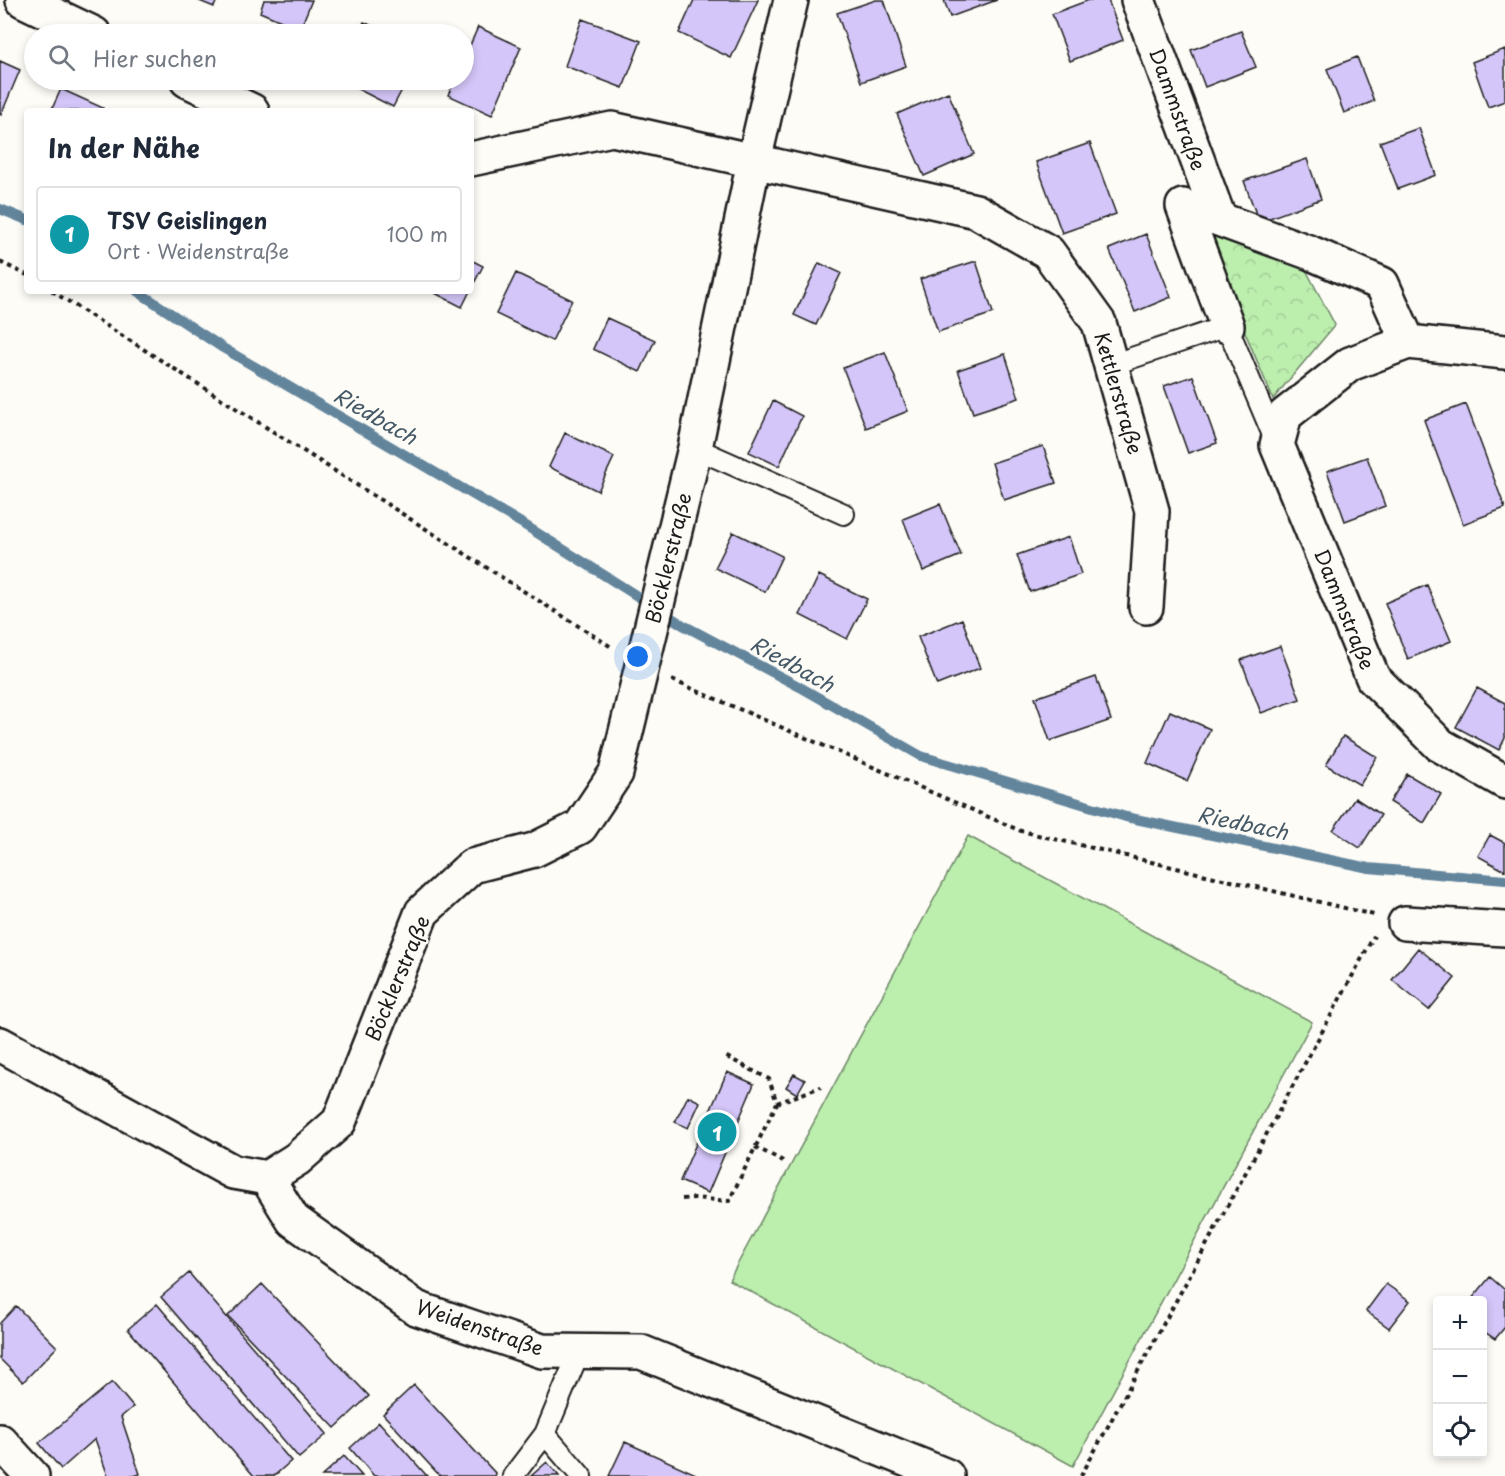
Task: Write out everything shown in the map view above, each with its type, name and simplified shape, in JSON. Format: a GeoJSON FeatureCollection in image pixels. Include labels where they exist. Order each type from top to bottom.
{"type":"FeatureCollection","features":[{"type":"Feature","properties":{"kind":"street"},"geometry":{"type":"LineString","coordinates":[[23,0],[73,24]]}},
{"type":"Feature","properties":{"kind":"street","name":"Böcklerstraße"},"geometry":{"type":"LineString","coordinates":[[267,1178],[297,1159],[339,1122],[422,912],[472,866],[534,850],[580,827],[616,773],[694,448],[754,161],[791,0]]}},
{"type":"Feature","properties":{"kind":"street","name":"Dammstraße"},"geometry":{"type":"LineString","coordinates":[[1138,0],[1219,218]]}},
{"type":"Feature","properties":{"kind":"street"},"geometry":{"type":"LineString","coordinates":[[208,90],[246,108]]}},
{"type":"Feature","properties":{"kind":"street","name":"Kettlerstraße"},"geometry":{"type":"LineString","coordinates":[[474,158],[612,129],[976,211],[1048,252],[1100,323],[1152,511],[1146,608]]}},
{"type":"Feature","properties":{"kind":"street"},"geometry":{"type":"LineString","coordinates":[[1227,326],[1183,206],[1311,253],[1382,284],[1408,342]]}},
{"type":"Feature","properties":{"kind":"street"},"geometry":{"type":"LineString","coordinates":[[1281,430],[1350,364],[1408,342],[1505,352]]}},
{"type":"Feature","properties":{"kind":"street","name":"Dammstraße"},"geometry":{"type":"LineString","coordinates":[[1281,430],[1373,678],[1440,744],[1505,782]]}},
{"type":"Feature","properties":{"kind":"street"},"geometry":{"type":"LineString","coordinates":[[1395,920],[1505,929]]}},
{"type":"Feature","properties":{"kind":"street"},"geometry":{"type":"LineString","coordinates":[[0,1044],[233,1172],[267,1178]]}},
{"type":"Feature","properties":{"kind":"street","name":"Weidenstraße"},"geometry":{"type":"LineString","coordinates":[[267,1178],[292,1221],[416,1308],[542,1351],[641,1352],[947,1476]]}},
{"type":"Feature","properties":{"kind":"street"},"geometry":{"type":"LineString","coordinates":[[0,1441],[32,1476]]}},
{"type":"Feature","properties":{"kind":"lane"},"geometry":{"type":"LineString","coordinates":[[1111,365],[1227,326],[1281,430]]}},
{"type":"Feature","properties":{"kind":"lane"},"geometry":{"type":"LineString","coordinates":[[694,448],[844,514]]}},
{"type":"Feature","properties":{"kind":"lane"},"geometry":{"type":"LineString","coordinates":[[513,1476],[545,1434],[579,1352]]}},
{"type":"Feature","properties":{"kind":"lane"},"geometry":{"type":"LineString","coordinates":[[545,1434],[581,1476]]}},
{"type":"Feature","properties":{"kind":"path"},"geometry":{"type":"LineString","coordinates":[[0,262],[24,273]]}},
{"type":"Feature","properties":{"kind":"path"},"geometry":{"type":"LineString","coordinates":[[57,294],[642,667],[1021,831],[1395,920],[1082,1476]]}},
{"type":"Feature","properties":{"kind":"path"},"geometry":{"type":"LineString","coordinates":[[723,1055],[769,1079],[777,1103]]}},
{"type":"Feature","properties":{"kind":"path"},"geometry":{"type":"LineString","coordinates":[[682,1199],[729,1201],[777,1103],[821,1087]]}},
{"type":"Feature","properties":{"kind":"path"},"geometry":{"type":"LineString","coordinates":[[755,1147],[783,1161]]}},
{"type":"Feature","properties":{"kind":"green space"},"geometry":{"type":"Polygon","coordinates":[[[1203,232],[1306,270],[1335,325],[1273,399],[1203,232]]]}},
{"type":"Feature","properties":{"kind":"green space"},"geometry":{"type":"Polygon","coordinates":[[[968,836],[1312,1022],[1073,1466],[729,1280],[968,836]]]}},
{"type":"Feature","properties":{"kind":"building"},"geometry":{"type":"Polygon","coordinates":[[[197,0],[217,0],[214,7],[197,0]]]}},
{"type":"Feature","properties":{"kind":"building"},"geometry":{"type":"Polygon","coordinates":[[[264,0],[312,0],[302,24],[288,24],[260,12],[264,0]]]}},
{"type":"Feature","properties":{"kind":"building"},"geometry":{"type":"Polygon","coordinates":[[[694,0],[758,0],[731,58],[679,33],[694,0]]]}},
{"type":"Feature","properties":{"kind":"building"},"geometry":{"type":"Polygon","coordinates":[[[876,0],[884,0],[906,66],[861,82],[837,13],[876,0]]]}},
{"type":"Feature","properties":{"kind":"building"},"geometry":{"type":"Polygon","coordinates":[[[944,0],[997,0],[950,17],[944,0]]]}},
{"type":"Feature","properties":{"kind":"building"},"geometry":{"type":"Polygon","coordinates":[[[1089,0],[1108,0],[1123,40],[1070,61],[1052,14],[1089,0]]]}},
{"type":"Feature","properties":{"kind":"building"},"geometry":{"type":"Polygon","coordinates":[[[582,19],[641,41],[623,88],[565,66],[582,19]]]}},
{"type":"Feature","properties":{"kind":"building"},"geometry":{"type":"Polygon","coordinates":[[[478,27],[521,47],[492,115],[448,95],[450,90],[474,90],[474,36],[478,27]]]}},
{"type":"Feature","properties":{"kind":"building"},"geometry":{"type":"Polygon","coordinates":[[[1241,31],[1256,67],[1205,87],[1191,50],[1241,31]]]}},
{"type":"Feature","properties":{"kind":"building"},"geometry":{"type":"Polygon","coordinates":[[[1505,49],[1505,101],[1488,107],[1472,62],[1505,49]]]}},
{"type":"Feature","properties":{"kind":"building"},"geometry":{"type":"Polygon","coordinates":[[[1357,57],[1374,101],[1344,113],[1327,69],[1357,57]]]}},
{"type":"Feature","properties":{"kind":"building"},"geometry":{"type":"Polygon","coordinates":[[[0,61],[20,70],[1,115],[0,114],[0,61]]]}},
{"type":"Feature","properties":{"kind":"building"},"geometry":{"type":"Polygon","coordinates":[[[61,90],[63,90],[103,108],[52,108],[61,90]]]}},
{"type":"Feature","properties":{"kind":"building"},"geometry":{"type":"Polygon","coordinates":[[[360,90],[402,90],[393,107],[360,90]]]}},
{"type":"Feature","properties":{"kind":"building"},"geometry":{"type":"Polygon","coordinates":[[[948,92],[974,154],[924,176],[897,114],[948,92]]]}},
{"type":"Feature","properties":{"kind":"building"},"geometry":{"type":"Polygon","coordinates":[[[1419,128],[1436,175],[1398,189],[1380,142],[1419,128]]]}},
{"type":"Feature","properties":{"kind":"building"},"geometry":{"type":"Polygon","coordinates":[[[1090,143],[1116,214],[1062,233],[1036,162],[1090,143]]]}},
{"type":"Feature","properties":{"kind":"building"},"geometry":{"type":"Polygon","coordinates":[[[1307,159],[1321,199],[1259,222],[1244,181],[1307,159]]]}},
{"type":"Feature","properties":{"kind":"building"},"geometry":{"type":"Polygon","coordinates":[[[1146,234],[1171,297],[1135,312],[1109,249],[1146,234]]]}},
{"type":"Feature","properties":{"kind":"building"},"geometry":{"type":"Polygon","coordinates":[[[976,261],[993,313],[938,332],[920,279],[976,261]]]}},
{"type":"Feature","properties":{"kind":"building"},"geometry":{"type":"Polygon","coordinates":[[[474,262],[483,266],[474,283],[474,262]]]}},
{"type":"Feature","properties":{"kind":"building"},"geometry":{"type":"Polygon","coordinates":[[[819,263],[841,273],[816,325],[794,315],[819,263]]]}},
{"type":"Feature","properties":{"kind":"building"},"geometry":{"type":"Polygon","coordinates":[[[516,273],[572,300],[552,341],[496,314],[516,273]]]}},
{"type":"Feature","properties":{"kind":"building"},"geometry":{"type":"Polygon","coordinates":[[[437,294],[468,294],[462,307],[437,294]]]}},
{"type":"Feature","properties":{"kind":"building"},"geometry":{"type":"Polygon","coordinates":[[[607,318],[655,340],[640,372],[593,349],[607,318]]]}},
{"type":"Feature","properties":{"kind":"building"},"geometry":{"type":"Polygon","coordinates":[[[885,352],[908,411],[866,428],[843,368],[885,352]]]}},
{"type":"Feature","properties":{"kind":"building"},"geometry":{"type":"Polygon","coordinates":[[[1005,354],[1019,398],[973,413],[958,370],[1005,354]]]}},
{"type":"Feature","properties":{"kind":"building"},"geometry":{"type":"Polygon","coordinates":[[[1193,376],[1217,443],[1188,453],[1164,386],[1193,376]]]}},
{"type":"Feature","properties":{"kind":"building"},"geometry":{"type":"Polygon","coordinates":[[[773,401],[802,416],[779,466],[749,452],[773,401]]]}},
{"type":"Feature","properties":{"kind":"building"},"geometry":{"type":"Polygon","coordinates":[[[1466,404],[1505,508],[1463,524],[1424,420],[1466,404]]]}},
{"type":"Feature","properties":{"kind":"building"},"geometry":{"type":"Polygon","coordinates":[[[565,433],[614,457],[598,491],[549,467],[565,433]]]}},
{"type":"Feature","properties":{"kind":"building"},"geometry":{"type":"Polygon","coordinates":[[[1043,446],[1056,483],[1004,500],[992,463],[1043,446]]]}},
{"type":"Feature","properties":{"kind":"building"},"geometry":{"type":"Polygon","coordinates":[[[1367,457],[1385,506],[1345,521],[1327,471],[1367,457]]]}},
{"type":"Feature","properties":{"kind":"building"},"geometry":{"type":"Polygon","coordinates":[[[940,504],[961,555],[923,571],[903,519],[940,504]]]}},
{"type":"Feature","properties":{"kind":"building"},"geometry":{"type":"Polygon","coordinates":[[[733,532],[782,556],[765,592],[715,568],[733,532]]]}},
{"type":"Feature","properties":{"kind":"building"},"geometry":{"type":"Polygon","coordinates":[[[1069,537],[1081,574],[1030,592],[1017,555],[1069,537]]]}},
{"type":"Feature","properties":{"kind":"building"},"geometry":{"type":"Polygon","coordinates":[[[819,575],[867,599],[847,639],[800,615],[819,575]]]}},
{"type":"Feature","properties":{"kind":"building"},"geometry":{"type":"Polygon","coordinates":[[[1427,585],[1451,641],[1408,659],[1385,603],[1427,585]]]}},
{"type":"Feature","properties":{"kind":"building"},"geometry":{"type":"Polygon","coordinates":[[[962,619],[980,668],[937,685],[918,637],[962,619]]]}},
{"type":"Feature","properties":{"kind":"building"},"geometry":{"type":"Polygon","coordinates":[[[1280,646],[1300,699],[1261,713],[1241,660],[1280,646]]]}},
{"type":"Feature","properties":{"kind":"building"},"geometry":{"type":"Polygon","coordinates":[[[1096,677],[1111,720],[1050,741],[1035,698],[1096,677]]]}},
{"type":"Feature","properties":{"kind":"building"},"geometry":{"type":"Polygon","coordinates":[[[1477,688],[1505,703],[1505,738],[1499,750],[1456,727],[1477,688]]]}},
{"type":"Feature","properties":{"kind":"building"},"geometry":{"type":"Polygon","coordinates":[[[1170,711],[1210,729],[1187,781],[1147,763],[1170,711]]]}},
{"type":"Feature","properties":{"kind":"building"},"geometry":{"type":"Polygon","coordinates":[[[1343,736],[1377,757],[1360,785],[1326,765],[1343,736]]]}},
{"type":"Feature","properties":{"kind":"building"},"geometry":{"type":"Polygon","coordinates":[[[1407,774],[1441,794],[1424,823],[1390,802],[1407,774]]]}},
{"type":"Feature","properties":{"kind":"building"},"geometry":{"type":"Polygon","coordinates":[[[1355,798],[1381,815],[1360,848],[1333,830],[1355,798]]]}},
{"type":"Feature","properties":{"kind":"building"},"geometry":{"type":"Polygon","coordinates":[[[1490,835],[1505,843],[1505,871],[1478,856],[1490,835]]]}},
{"type":"Feature","properties":{"kind":"building"},"geometry":{"type":"Polygon","coordinates":[[[1418,948],[1455,978],[1429,1010],[1392,980],[1418,948]]]}},
{"type":"Feature","properties":{"kind":"building"},"geometry":{"type":"Polygon","coordinates":[[[727,1072],[754,1084],[708,1193],[680,1181],[727,1072]]]}},
{"type":"Feature","properties":{"kind":"building"},"geometry":{"type":"Polygon","coordinates":[[[794,1074],[805,1080],[797,1094],[786,1087],[794,1074]]]}},
{"type":"Feature","properties":{"kind":"building"},"geometry":{"type":"Polygon","coordinates":[[[688,1096],[700,1102],[688,1128],[675,1122],[688,1096]]]}},
{"type":"Feature","properties":{"kind":"building"},"geometry":{"type":"Polygon","coordinates":[[[189,1273],[327,1434],[299,1458],[161,1297],[189,1273]]]}},
{"type":"Feature","properties":{"kind":"building"},"geometry":{"type":"Polygon","coordinates":[[[1490,1277],[1505,1290],[1505,1327],[1495,1339],[1487,1333],[1487,1296],[1474,1296],[1490,1277]]]}},
{"type":"Feature","properties":{"kind":"building"},"geometry":{"type":"Polygon","coordinates":[[[262,1284],[369,1396],[335,1428],[228,1316],[262,1284]]]}},
{"type":"Feature","properties":{"kind":"building"},"geometry":{"type":"Polygon","coordinates":[[[1386,1284],[1410,1301],[1389,1328],[1366,1311],[1386,1284]]]}},
{"type":"Feature","properties":{"kind":"building"},"geometry":{"type":"Polygon","coordinates":[[[157,1304],[291,1461],[274,1476],[254,1476],[128,1329],[157,1304]]]}},
{"type":"Feature","properties":{"kind":"building"},"geometry":{"type":"Polygon","coordinates":[[[16,1306],[57,1347],[23,1382],[0,1359],[0,1323],[16,1306]]]}},
{"type":"Feature","properties":{"kind":"building"},"geometry":{"type":"Polygon","coordinates":[[[112,1382],[133,1407],[121,1417],[140,1474],[108,1476],[95,1439],[61,1469],[39,1443],[112,1382]]]}},
{"type":"Feature","properties":{"kind":"building"},"geometry":{"type":"Polygon","coordinates":[[[414,1385],[496,1474],[495,1476],[440,1476],[383,1414],[414,1385]]]}},
{"type":"Feature","properties":{"kind":"building"},"geometry":{"type":"Polygon","coordinates":[[[379,1422],[427,1476],[374,1476],[350,1448],[379,1422]]]}},
{"type":"Feature","properties":{"kind":"building"},"geometry":{"type":"Polygon","coordinates":[[[625,1442],[696,1474],[695,1476],[609,1476],[625,1442]]]}},
{"type":"Feature","properties":{"kind":"building"},"geometry":{"type":"Polygon","coordinates":[[[344,1456],[362,1476],[322,1476],[344,1456]]]}},
{"type":"Feature","properties":{"kind":"building"},"geometry":{"type":"Polygon","coordinates":[[[547,1462],[559,1476],[531,1476],[547,1462]]]}},
{"type":"Feature","properties":{"kind":"waterway","name":"Riedbach"},"geometry":{"type":"LineString","coordinates":[[0,209],[24,219]]}},
{"type":"Feature","properties":{"kind":"waterway","name":"Riedbach"},"geometry":{"type":"LineString","coordinates":[[142,294],[223,348],[523,524],[683,625],[800,687],[921,756],[1126,817],[1369,868],[1505,880]]}},
{"type":"Feature","properties":{"kind":"place","name":"TSV Geislingen"},"geometry":{"type":"Point","coordinates":[717,1132]}}]}
